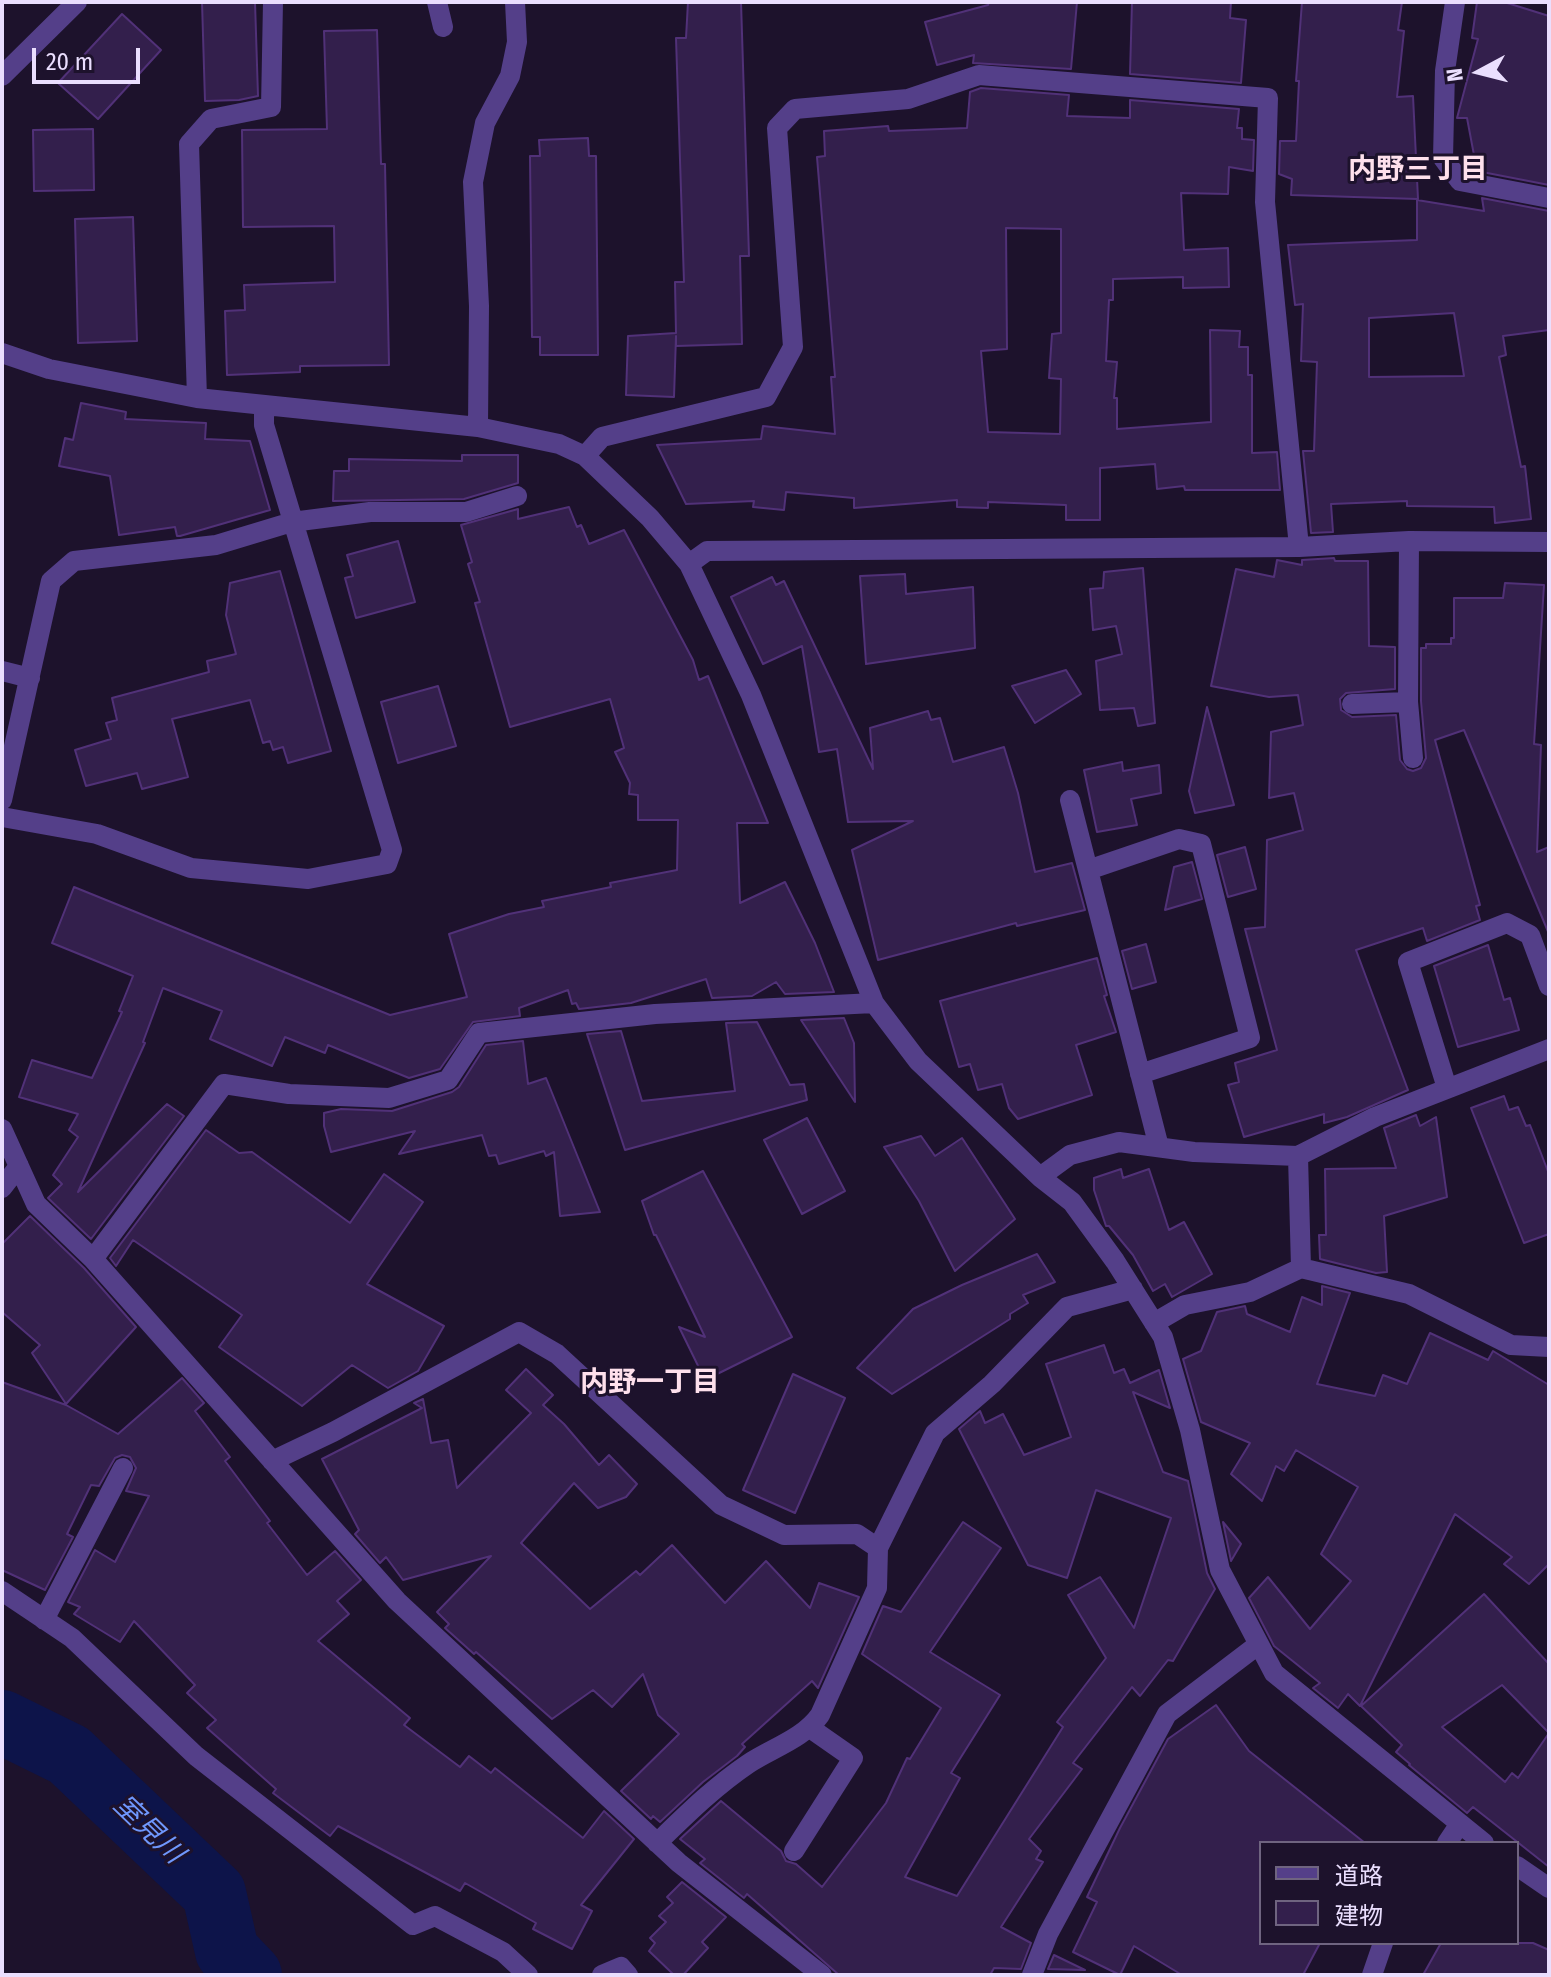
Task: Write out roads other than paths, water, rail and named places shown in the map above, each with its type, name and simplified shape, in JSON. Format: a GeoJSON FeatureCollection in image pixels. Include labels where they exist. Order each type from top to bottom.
{"type":"FeatureCollection","features":[{"type":"Feature","properties":{"kind":"street"},"geometry":{"type":"LineString","coordinates":[[2,76],[77,2]]}},
{"type":"Feature","properties":{"kind":"street"},"geometry":{"type":"LineString","coordinates":[[197,398],[189,144],[211,119],[271,107],[273,2]]}},
{"type":"Feature","properties":{"kind":"street"},"geometry":{"type":"LineString","coordinates":[[437,2],[443,27]]}},
{"type":"Feature","properties":{"kind":"street"},"geometry":{"type":"LineString","coordinates":[[478,427],[479,306],[473,182],[485,123],[510,76],[517,42],[515,2]]}},
{"type":"Feature","properties":{"kind":"street"},"geometry":{"type":"LineString","coordinates":[[1455,2],[1445,71],[1443,158],[1460,181],[1549,198]]}},
{"type":"Feature","properties":{"kind":"street"},"geometry":{"type":"LineString","coordinates":[[585,456],[602,437],[766,397],[793,347],[777,128],[795,109],[908,99],[979,75],[1268,98],[1265,202],[1299,547]]}},
{"type":"Feature","properties":{"kind":"street"},"geometry":{"type":"LineString","coordinates":[[8,353],[49,369],[197,398],[478,427],[559,444],[585,456],[650,518],[689,564],[751,695],[874,1003],[918,1061],[1040,1177],[1072,1202],[1163,1337],[1190,1430],[1220,1570],[1274,1673],[1481,1841]]}},
{"type":"Feature","properties":{"kind":"street"},"geometry":{"type":"LineString","coordinates":[[2,817],[97,834],[191,868],[308,879],[387,864],[392,850],[264,425],[264,406]]}},
{"type":"Feature","properties":{"kind":"street"},"geometry":{"type":"LineString","coordinates":[[2,800],[51,581],[74,561],[216,545],[292,522],[370,512],[466,512],[517,496]]}},
{"type":"Feature","properties":{"kind":"street"},"geometry":{"type":"LineString","coordinates":[[689,564],[707,551],[1299,547],[1409,541],[1549,542]]}},
{"type":"Feature","properties":{"kind":"street"},"geometry":{"type":"LineString","coordinates":[[1409,541],[1408,702],[1413,758]]}},
{"type":"Feature","properties":{"kind":"street"},"geometry":{"type":"LineString","coordinates":[[2,671],[30,678]]}},
{"type":"Feature","properties":{"kind":"street"},"geometry":{"type":"LineString","coordinates":[[1352,704],[1408,702]]}},
{"type":"Feature","properties":{"kind":"street"},"geometry":{"type":"LineString","coordinates":[[1070,800],[1159,1147]]}},
{"type":"Feature","properties":{"kind":"street"},"geometry":{"type":"LineString","coordinates":[[1088,870],[1179,839],[1201,844],[1250,1038],[1140,1074]]}},
{"type":"Feature","properties":{"kind":"street"},"geometry":{"type":"LineString","coordinates":[[1447,1088],[1408,962],[1507,923],[1530,935],[1549,986]]}},
{"type":"Feature","properties":{"kind":"street"},"geometry":{"type":"LineString","coordinates":[[93,1259],[224,1084],[289,1094],[389,1098],[448,1080],[479,1033],[655,1014],[874,1003]]}},
{"type":"Feature","properties":{"kind":"street"},"geometry":{"type":"LineString","coordinates":[[1040,1177],[1070,1155],[1119,1142],[1194,1152],[1298,1156],[1375,1117],[1549,1049]]}},
{"type":"Feature","properties":{"kind":"street"},"geometry":{"type":"LineString","coordinates":[[2,1129],[36,1204],[93,1259],[397,1601],[679,1863],[822,1975]]}},
{"type":"Feature","properties":{"kind":"street"},"geometry":{"type":"LineString","coordinates":[[1298,1156],[1301,1268]]}},
{"type":"Feature","properties":{"kind":"street"},"geometry":{"type":"LineString","coordinates":[[2,1188],[19,1166]]}},
{"type":"Feature","properties":{"kind":"street"},"geometry":{"type":"LineString","coordinates":[[1154,1323],[1185,1305],[1250,1292],[1301,1268],[1409,1294],[1511,1345],[1549,1347]]}},
{"type":"Feature","properties":{"kind":"street"},"geometry":{"type":"LineString","coordinates":[[657,1843],[706,1796],[748,1764],[810,1728],[820,1715],[877,1588],[878,1548],[935,1433],[992,1384],[1067,1307],[1133,1289]]}},
{"type":"Feature","properties":{"kind":"street"},"geometry":{"type":"LineString","coordinates":[[272,1461],[333,1432],[519,1332],[557,1354],[721,1505],[784,1535],[857,1534],[878,1548]]}},
{"type":"Feature","properties":{"kind":"street"},"geometry":{"type":"LineString","coordinates":[[44,1620],[123,1468]]}},
{"type":"Feature","properties":{"kind":"street"},"geometry":{"type":"LineString","coordinates":[[2,1591],[72,1638],[196,1756],[413,1925],[435,1916],[503,1952],[528,1975]]}},
{"type":"Feature","properties":{"kind":"street"},"geometry":{"type":"LineString","coordinates":[[1032,1975],[1048,1934],[1167,1714],[1259,1644]]}},
{"type":"Feature","properties":{"kind":"street"},"geometry":{"type":"LineString","coordinates":[[794,1851],[853,1758],[810,1728]]}},
{"type":"Feature","properties":{"kind":"street"},"geometry":{"type":"LineString","coordinates":[[1448,1841],[1459,1825]]}},
{"type":"Feature","properties":{"kind":"street"},"geometry":{"type":"LineString","coordinates":[[1519,1867],[1549,1888]]}},
{"type":"Feature","properties":{"kind":"street"},"geometry":{"type":"LineString","coordinates":[[1372,1975],[1382,1945]]}},
{"type":"Feature","properties":{"kind":"street"},"geometry":{"type":"LineString","coordinates":[[602,1975],[621,1967],[628,1975]]}},
{"type":"Feature","properties":{"kind":"waterway","name":"室見川"},"geometry":{"type":"LineString","coordinates":[[2,1722],[69,1755],[214,1893],[227,1951],[250,1975]]}},
{"type":"Feature","properties":{"kind":"district","name":"内野三丁目"},"geometry":{"type":"Point","coordinates":[1418,170]}},
{"type":"Feature","properties":{"kind":"district","name":"内野一丁目"},"geometry":{"type":"Point","coordinates":[650,1383]}}]}
